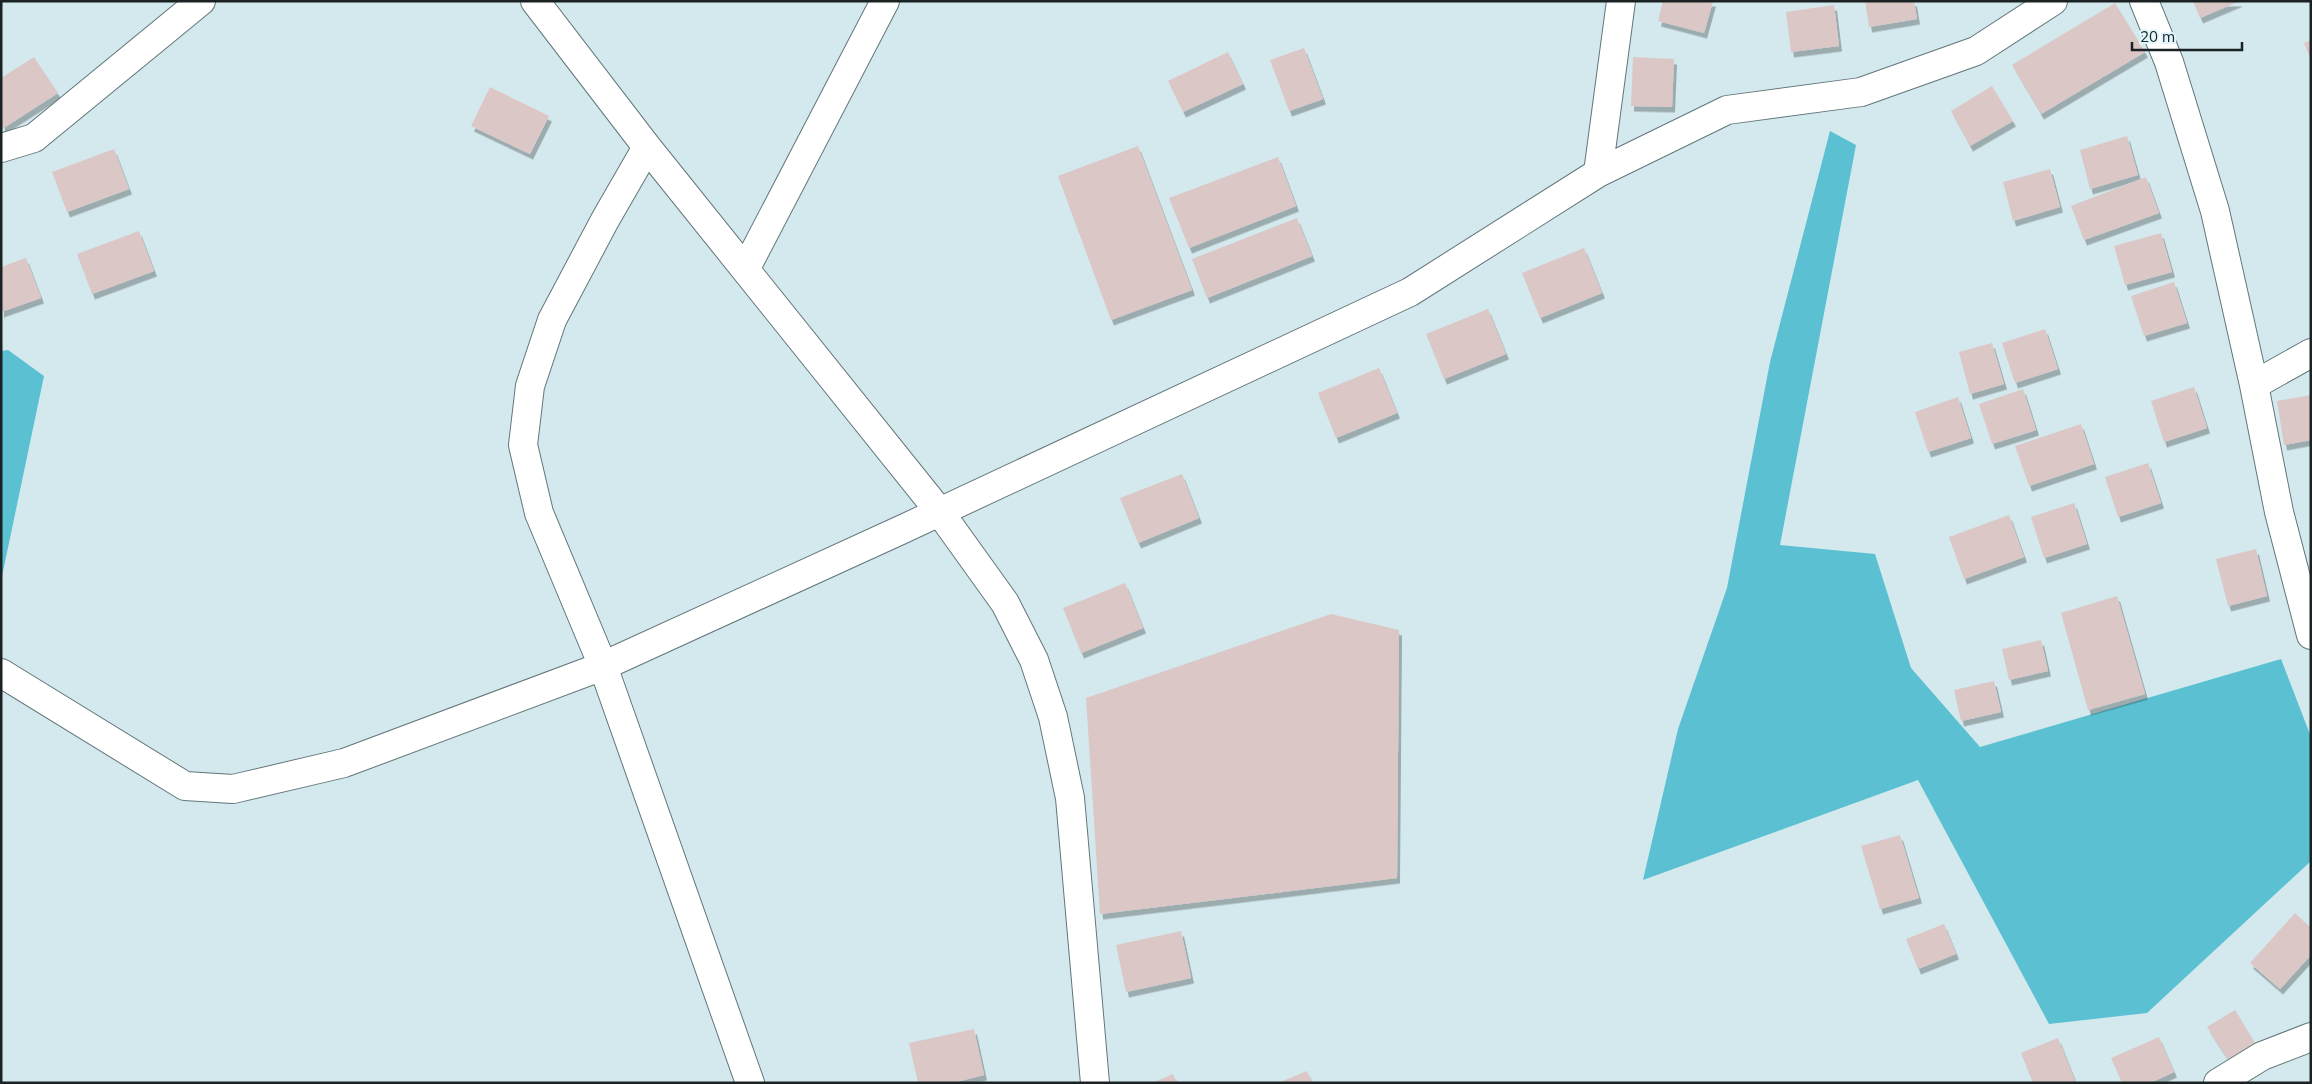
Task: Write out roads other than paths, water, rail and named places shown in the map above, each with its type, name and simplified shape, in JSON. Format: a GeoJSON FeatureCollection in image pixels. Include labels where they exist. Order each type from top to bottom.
{"type":"FeatureCollection","features":[{"type":"Feature","properties":{"kind":"street"},"geometry":{"type":"LineString","coordinates":[[1,148],[34,138],[201,1]]}},
{"type":"Feature","properties":{"kind":"street"},"geometry":{"type":"LineString","coordinates":[[535,1],[648,147],[939,511],[1005,603],[1034,660],[1052,717],[1070,798],[1095,1083]]}},
{"type":"Feature","properties":{"kind":"street"},"geometry":{"type":"LineString","coordinates":[[746,268],[884,1]]}},
{"type":"Feature","properties":{"kind":"street"},"geometry":{"type":"LineString","coordinates":[[1598,173],[1621,1]]}},
{"type":"Feature","properties":{"kind":"street"},"geometry":{"type":"LineString","coordinates":[[1,673],[185,786],[233,789],[344,763],[602,666],[1410,292],[1598,173],[1727,110],[1861,92],[1976,51],[2053,1]]}},
{"type":"Feature","properties":{"kind":"street"},"geometry":{"type":"LineString","coordinates":[[2144,1],[2168,62],[2215,211],[2254,385],[2279,512],[2311,635]]}},
{"type":"Feature","properties":{"kind":"street"},"geometry":{"type":"LineString","coordinates":[[648,147],[605,220],[552,320],[530,386],[523,445],[539,513],[602,666],[750,1083]]}},
{"type":"Feature","properties":{"kind":"street"},"geometry":{"type":"LineString","coordinates":[[2254,385],[2311,353]]}},
{"type":"Feature","properties":{"kind":"street"},"geometry":{"type":"LineString","coordinates":[[2218,1083],[2262,1056],[2311,1037]]}}]}
